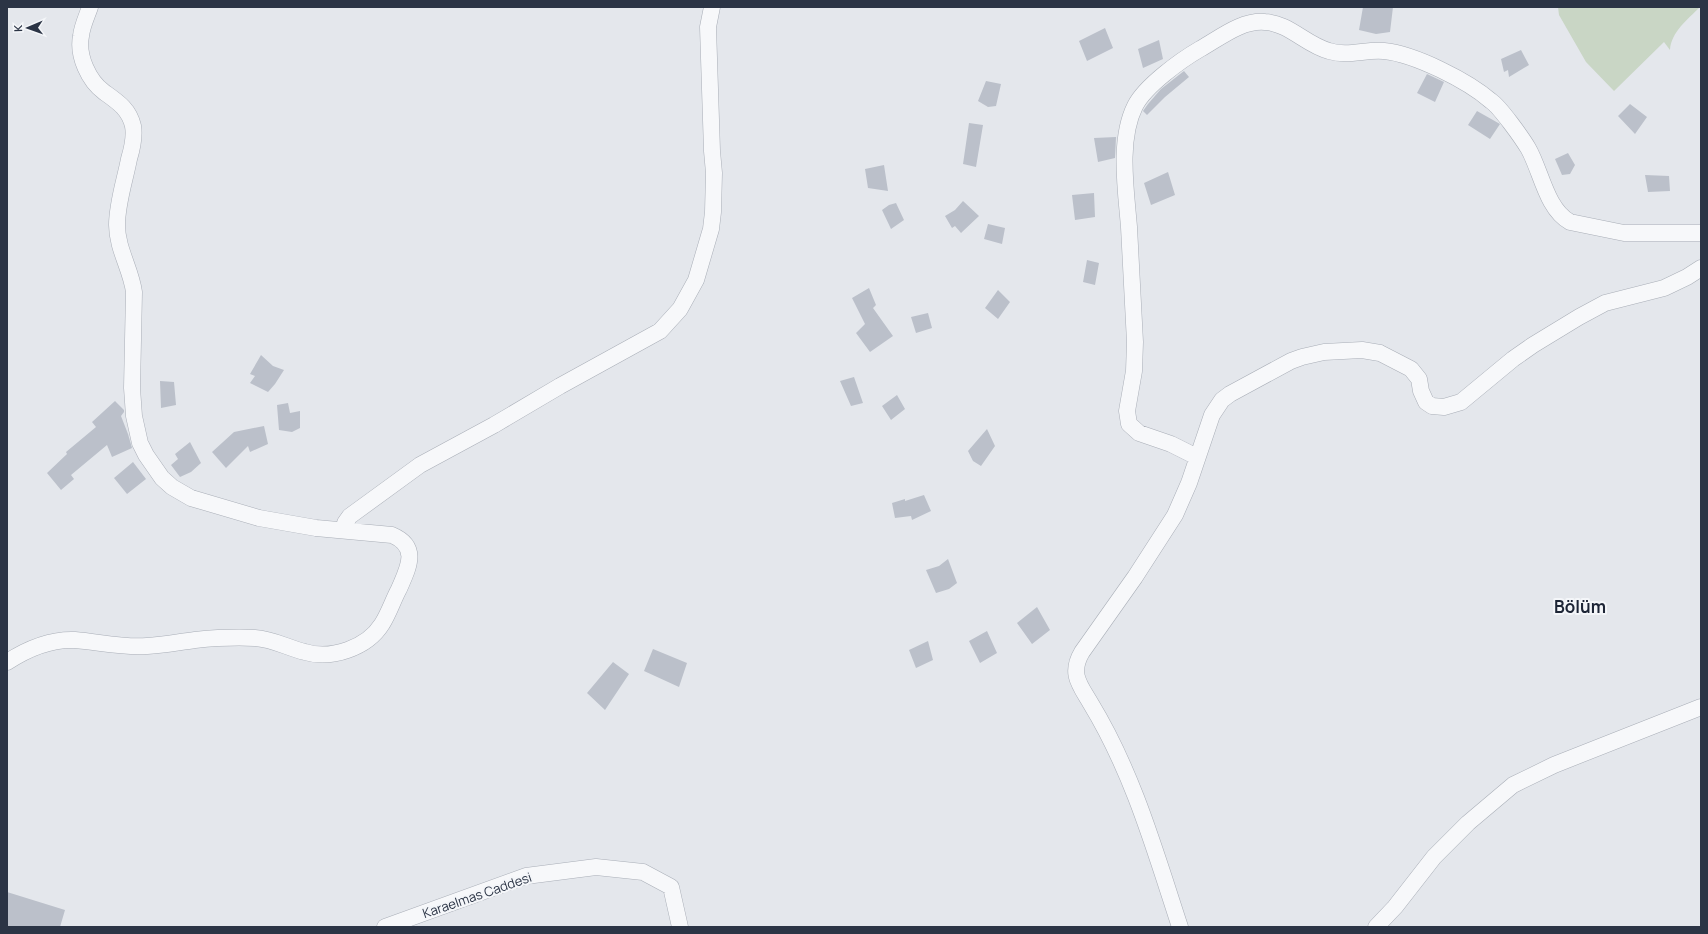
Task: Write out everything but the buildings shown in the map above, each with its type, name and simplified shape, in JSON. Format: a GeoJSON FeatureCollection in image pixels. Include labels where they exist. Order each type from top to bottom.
{"type":"FeatureCollection","features":[{"type":"Feature","properties":{"kind":"street"},"geometry":{"type":"LineString","coordinates":[[7,662],[36,647],[61,640],[75,640],[124,646],[146,646],[200,640],[242,638],[264,639],[306,653],[326,655],[345,651],[366,640],[382,624],[409,568],[410,557],[407,547],[403,542],[392,535],[287,524],[258,518],[191,498],[172,487],[162,478],[146,456],[136,429],[133,401],[134,292],[130,273],[119,246],[117,225],[118,213],[132,146],[133,128],[127,111],[121,104],[99,88],[87,72],[80,37],[90,7]]}},
{"type":"Feature","properties":{"kind":"street"},"geometry":{"type":"LineString","coordinates":[[345,530],[346,523],[350,516],[420,465],[654,334],[665,326],[680,309],[696,280],[711,229],[713,212],[714,180],[708,27],[712,7]]}},
{"type":"Feature","properties":{"kind":"street"},"geometry":{"type":"LineString","coordinates":[[1198,457],[1171,444],[1139,433],[1132,428],[1127,420],[1127,411],[1134,371],[1135,342],[1125,158],[1130,118],[1138,101],[1148,88],[1195,52],[1238,27],[1255,22],[1272,22],[1286,28],[1323,50],[1346,54],[1374,51],[1397,53],[1414,59],[1469,84],[1494,102],[1528,148],[1555,209],[1564,219],[1570,222],[1624,233],[1701,233]]}},
{"type":"Feature","properties":{"kind":"street"},"geometry":{"type":"LineString","coordinates":[[1180,927],[1141,808],[1120,759],[1100,720],[1079,685],[1075,673],[1076,666],[1082,652],[1135,577],[1175,515],[1185,493],[1212,415],[1222,400],[1238,389],[1297,359],[1313,354],[1362,350],[1380,353],[1406,366],[1416,373],[1419,379],[1423,398],[1426,402],[1432,406],[1444,407],[1461,402],[1528,348],[1579,317],[1605,303],[1664,288],[1687,277],[1701,268]]}},
{"type":"Feature","properties":{"kind":"street"},"geometry":{"type":"LineString","coordinates":[[1376,927],[1395,907],[1434,857],[1468,823],[1513,785],[1554,765],[1701,707]]}},
{"type":"Feature","properties":{"kind":"street","name":"Karaelmas Caddesi"},"geometry":{"type":"LineString","coordinates":[[385,927],[526,876],[596,867],[643,872],[670,887],[680,927]]}},
{"type":"Feature","properties":{"kind":"green space"},"geometry":{"type":"Polygon","coordinates":[[[1558,7],[1700,7],[1685,21],[1673,37],[1670,50],[1664,42],[1614,91],[1586,62],[1559,15],[1558,7]]]}},
{"type":"Feature","properties":{"kind":"district","name":"Bölüm"},"geometry":{"type":"Point","coordinates":[1580,606]}}]}
